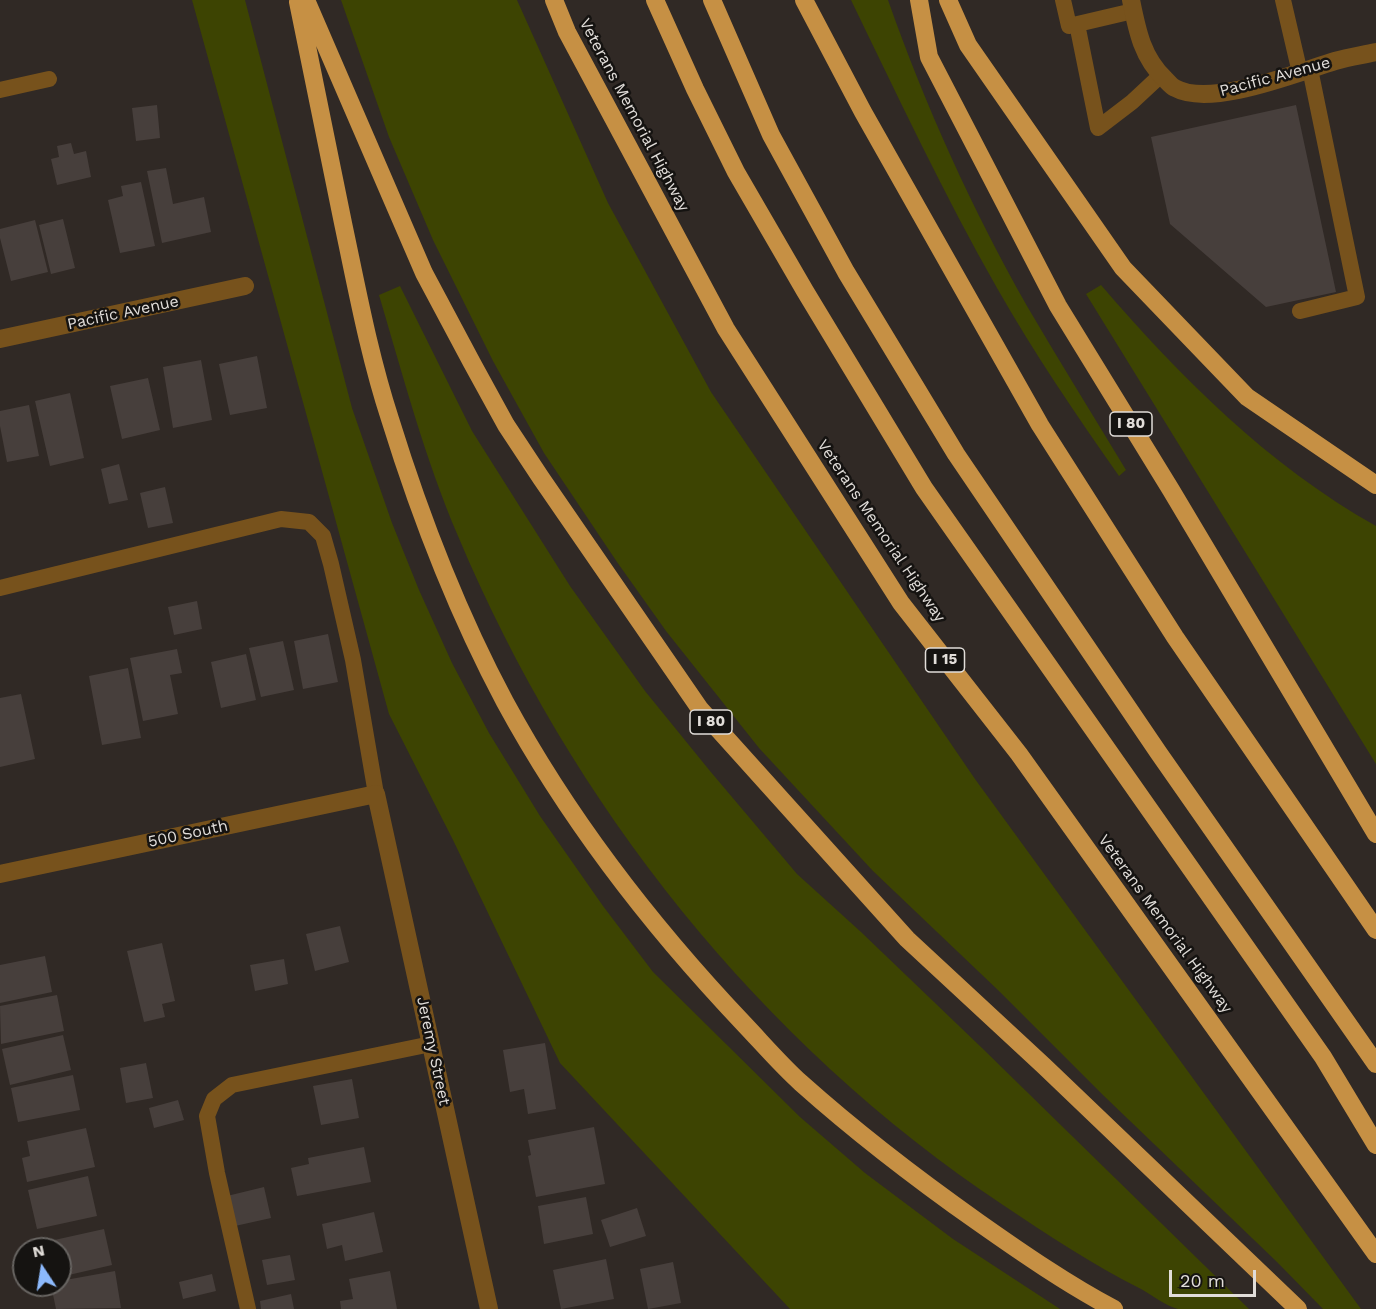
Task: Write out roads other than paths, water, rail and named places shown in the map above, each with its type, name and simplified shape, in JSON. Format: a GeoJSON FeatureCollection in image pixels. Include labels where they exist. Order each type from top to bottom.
{"type":"FeatureCollection","features":[{"type":"Feature","properties":{"kind":"highway"},"geometry":{"type":"LineString","coordinates":[[298,0],[374,365],[418,503],[457,605],[505,702],[561,796],[651,918],[711,989],[797,1080],[922,1183],[1017,1249],[1091,1297],[1114,1309]]}},
{"type":"Feature","properties":{"kind":"highway","name":"I 80"},"geometry":{"type":"LineString","coordinates":[[306,0],[424,273],[506,425],[700,709],[907,939],[1068,1088],[1298,1309]]}},
{"type":"Feature","properties":{"kind":"highway","name":"Veterans Memorial Highway"},"geometry":{"type":"LineString","coordinates":[[555,0],[567,32],[726,330],[901,603],[1019,754],[1376,1254]]}},
{"type":"Feature","properties":{"kind":"highway"},"geometry":{"type":"LineString","coordinates":[[655,0],[736,172],[924,488],[1316,1048],[1376,1145]]}},
{"type":"Feature","properties":{"kind":"highway"},"geometry":{"type":"LineString","coordinates":[[712,0],[777,145],[846,272],[956,454],[1158,752],[1376,1064]]}},
{"type":"Feature","properties":{"kind":"highway"},"geometry":{"type":"LineString","coordinates":[[804,0],[863,112],[1040,425],[1175,637],[1376,930]]}},
{"type":"Feature","properties":{"kind":"highway","name":"I 80"},"geometry":{"type":"LineString","coordinates":[[919,0],[929,57],[1058,306],[1183,509],[1376,834]]}},
{"type":"Feature","properties":{"kind":"highway"},"geometry":{"type":"LineString","coordinates":[[948,0],[968,45],[1123,268],[1247,397],[1376,486]]}},
{"type":"Feature","properties":{"kind":"street"},"geometry":{"type":"LineString","coordinates":[[1132,6],[1143,51],[1168,81]]}},
{"type":"Feature","properties":{"kind":"street","name":"Pacific Avenue"},"geometry":{"type":"LineString","coordinates":[[1168,81],[1194,94],[1212,94],[1248,87],[1339,60],[1376,52]]}},
{"type":"Feature","properties":{"kind":"street","name":"Pacific Avenue"},"geometry":{"type":"LineString","coordinates":[[0,339],[245,286]]}},
{"type":"Feature","properties":{"kind":"street","name":"500 South"},"geometry":{"type":"LineString","coordinates":[[0,874],[376,794]]}},
{"type":"Feature","properties":{"kind":"street","name":"Jeremy Street"},"geometry":{"type":"LineString","coordinates":[[376,794],[489,1309]]}},
{"type":"Feature","properties":{"kind":"lane"},"geometry":{"type":"LineString","coordinates":[[1063,0],[1069,26],[1132,6]]}},
{"type":"Feature","properties":{"kind":"lane"},"geometry":{"type":"LineString","coordinates":[[1283,0],[1305,71],[1357,297],[1300,311]]}},
{"type":"Feature","properties":{"kind":"lane"},"geometry":{"type":"LineString","coordinates":[[1077,24],[1098,128],[1132,102],[1168,81]]}},
{"type":"Feature","properties":{"kind":"lane"},"geometry":{"type":"LineString","coordinates":[[0,90],[49,80]]}},
{"type":"Feature","properties":{"kind":"lane"},"geometry":{"type":"LineString","coordinates":[[0,588],[281,519],[309,522],[323,536],[332,564],[353,660],[376,794]]}},
{"type":"Feature","properties":{"kind":"lane"},"geometry":{"type":"LineString","coordinates":[[248,1309],[217,1173],[207,1116],[214,1099],[232,1085],[431,1044]]}}]}
